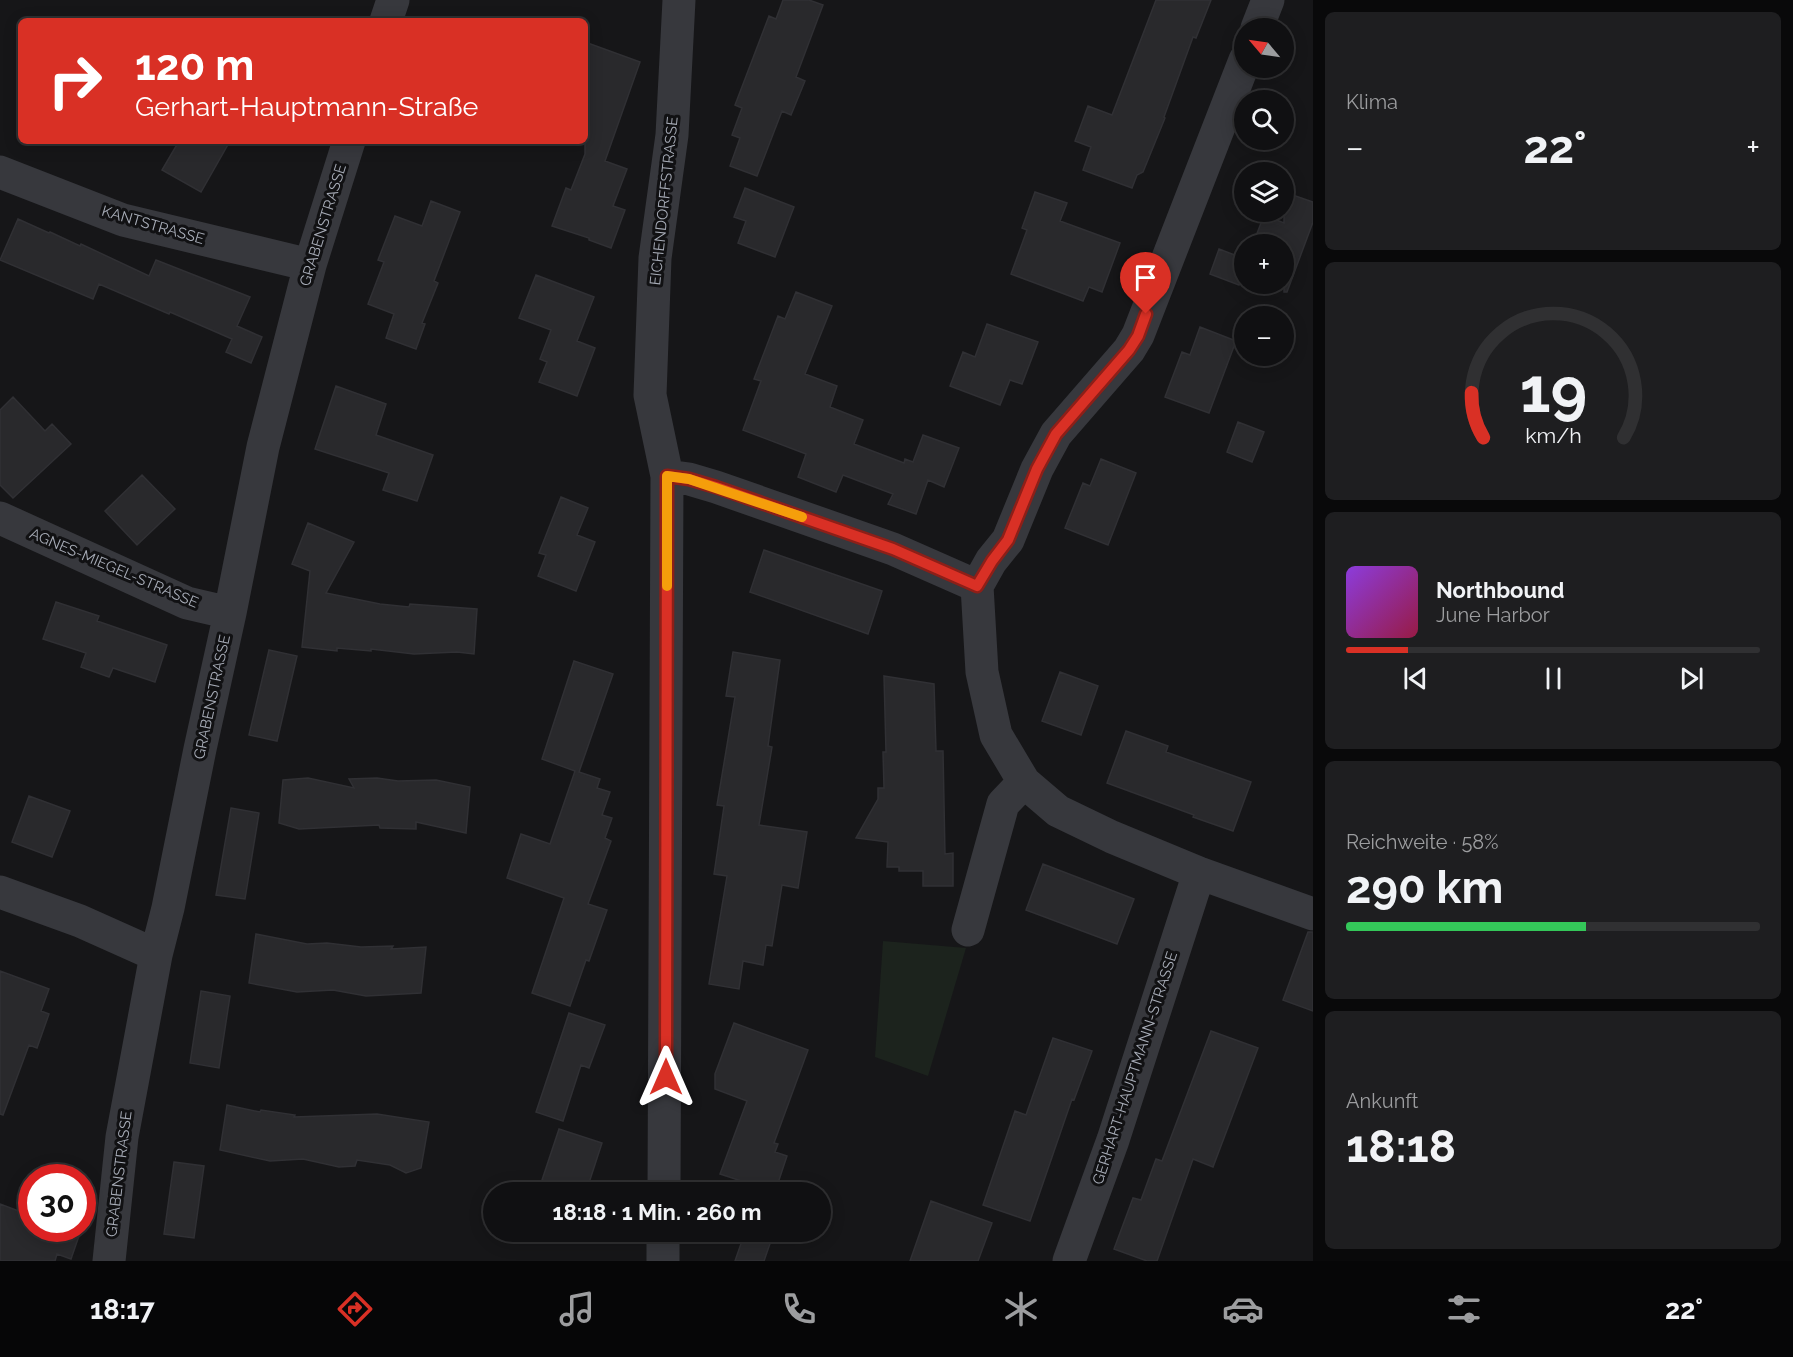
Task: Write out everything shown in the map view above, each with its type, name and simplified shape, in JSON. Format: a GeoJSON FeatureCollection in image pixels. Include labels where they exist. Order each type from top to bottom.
{"type":"FeatureCollection","features":[{"type":"Feature","properties":{"kind":"street"},"geometry":{"type":"LineString","coordinates":[[387,18],[393,0]]}},
{"type":"Feature","properties":{"kind":"street","name":"EICHENDORFFSTRASSE"},"geometry":{"type":"LineString","coordinates":[[664,1182],[667,476],[650,395],[655,258],[672,135],[679,0]]}},
{"type":"Feature","properties":{"kind":"street"},"geometry":{"type":"LineString","coordinates":[[1261,18],[1268,0]]}},
{"type":"Feature","properties":{"kind":"street"},"geometry":{"type":"LineString","coordinates":[[1238,78],[1138,336],[1129,350],[1056,434],[1037,469],[1008,540],[977,586],[982,672],[996,735],[1024,782],[1058,811],[1112,837],[1199,873],[1313,914]]}},
{"type":"Feature","properties":{"kind":"street","name":"GRABENSTRASSE"},"geometry":{"type":"LineString","coordinates":[[109,1261],[122,1137],[156,955],[168,908],[263,447],[310,265],[348,144]]}},
{"type":"Feature","properties":{"kind":"street","name":"KANTSTRASSE"},"geometry":{"type":"LineString","coordinates":[[0,172],[123,220],[310,265]]}},
{"type":"Feature","properties":{"kind":"street"},"geometry":{"type":"LineString","coordinates":[[667,476],[689,479],[716,487],[893,549],[977,586]]}},
{"type":"Feature","properties":{"kind":"street","name":"AGNES-MIEGEL-STRASSE"},"geometry":{"type":"LineString","coordinates":[[0,518],[187,603],[230,613]]}},
{"type":"Feature","properties":{"kind":"street"},"geometry":{"type":"LineString","coordinates":[[968,930],[1004,804],[1024,782]]}},
{"type":"Feature","properties":{"kind":"street","name":"GERHART-HAUPTMANN-STRASSE"},"geometry":{"type":"LineString","coordinates":[[1069,1261],[1113,1140],[1199,873]]}},
{"type":"Feature","properties":{"kind":"street"},"geometry":{"type":"LineString","coordinates":[[0,892],[80,921],[156,955]]}},
{"type":"Feature","properties":{"kind":"street"},"geometry":{"type":"LineString","coordinates":[[663,1242],[663,1261]]}},
{"type":"Feature","properties":{"kind":"shaded area"},"geometry":{"type":"Polygon","coordinates":[[[883,941],[966,948],[928,1076],[875,1057],[883,941]]]}},
{"type":"Feature","properties":{"kind":"building"},"geometry":{"type":"Polygon","coordinates":[[[783,0],[809,0],[823,5],[796,77],[805,81],[791,115],[782,111],[757,176],[730,166],[740,138],[732,135],[742,108],[735,105],[769,16],[776,19],[783,0]]]}},
{"type":"Feature","properties":{"kind":"building"},"geometry":{"type":"Polygon","coordinates":[[[1156,0],[1211,0],[1196,38],[1193,37],[1165,118],[1143,172],[1137,175],[1132,188],[1083,170],[1091,147],[1075,141],[1088,106],[1112,115],[1156,0]]]}},
{"type":"Feature","properties":{"kind":"building"},"geometry":{"type":"Polygon","coordinates":[[[588,43],[640,62],[605,161],[627,169],[613,206],[625,210],[611,248],[552,226],[566,188],[571,190],[585,154],[585,144],[588,144],[588,43]]]}},
{"type":"Feature","properties":{"kind":"building"},"geometry":{"type":"Polygon","coordinates":[[[177,144],[228,144],[201,192],[162,170],[177,144]]]}},
{"type":"Feature","properties":{"kind":"building"},"geometry":{"type":"Polygon","coordinates":[[[745,188],[794,207],[775,257],[738,243],[746,221],[734,217],[745,188]]]}},
{"type":"Feature","properties":{"kind":"building"},"geometry":{"type":"Polygon","coordinates":[[[1035,192],[1067,203],[1060,221],[1120,243],[1102,292],[1089,287],[1083,301],[1011,274],[1027,230],[1022,228],[1035,192]]]}},
{"type":"Feature","properties":{"kind":"building"},"geometry":{"type":"Polygon","coordinates":[[[1294,195],[1313,202],[1313,222],[1294,273],[1294,234],[1257,234],[1261,222],[1294,222],[1294,195]]]}},
{"type":"Feature","properties":{"kind":"building"},"geometry":{"type":"Polygon","coordinates":[[[431,201],[460,212],[434,281],[438,283],[422,323],[425,324],[416,349],[386,338],[394,314],[368,304],[384,262],[378,260],[395,216],[422,226],[431,201]]]}},
{"type":"Feature","properties":{"kind":"building"},"geometry":{"type":"Polygon","coordinates":[[[18,219],[80,246],[81,244],[149,276],[156,260],[250,297],[237,326],[262,337],[251,363],[226,352],[232,339],[170,312],[169,314],[99,284],[93,299],[0,260],[18,219]]]}},
{"type":"Feature","properties":{"kind":"building"},"geometry":{"type":"Polygon","coordinates":[[[1219,249],[1234,255],[1234,283],[1210,274],[1219,249]]]}},
{"type":"Feature","properties":{"kind":"building"},"geometry":{"type":"Polygon","coordinates":[[[536,275],[594,297],[577,341],[595,348],[577,396],[539,382],[547,362],[540,359],[551,330],[519,318],[536,275]]]}},
{"type":"Feature","properties":{"kind":"building"},"geometry":{"type":"Polygon","coordinates":[[[796,292],[832,306],[805,374],[837,386],[830,407],[863,420],[854,444],[904,463],[905,459],[913,462],[923,435],[959,448],[944,487],[928,480],[916,514],[888,504],[893,494],[843,475],[836,492],[798,477],[806,454],[743,430],[761,381],[754,379],[778,316],[785,319],[796,292]]]}},
{"type":"Feature","properties":{"kind":"building"},"geometry":{"type":"Polygon","coordinates":[[[987,324],[1038,342],[1022,384],[1010,380],[1000,405],[950,386],[963,352],[975,357],[987,324]]]}},
{"type":"Feature","properties":{"kind":"building"},"geometry":{"type":"Polygon","coordinates":[[[1200,327],[1234,340],[1234,346],[1209,413],[1165,397],[1182,352],[1190,355],[1200,327]]]}},
{"type":"Feature","properties":{"kind":"building"},"geometry":{"type":"Polygon","coordinates":[[[336,386],[386,404],[376,435],[433,455],[417,501],[383,490],[389,473],[315,449],[336,386]]]}},
{"type":"Feature","properties":{"kind":"building"},"geometry":{"type":"Polygon","coordinates":[[[13,397],[45,431],[52,424],[71,444],[13,498],[0,485],[0,410],[13,397]]]}},
{"type":"Feature","properties":{"kind":"building"},"geometry":{"type":"Polygon","coordinates":[[[1238,422],[1264,432],[1252,462],[1227,452],[1238,422]]]}},
{"type":"Feature","properties":{"kind":"building"},"geometry":{"type":"Polygon","coordinates":[[[1101,459],[1136,473],[1108,545],[1065,528],[1083,483],[1090,486],[1101,459]]]}},
{"type":"Feature","properties":{"kind":"building"},"geometry":{"type":"Polygon","coordinates":[[[142,475],[175,509],[137,545],[105,511],[142,475]]]}},
{"type":"Feature","properties":{"kind":"building"},"geometry":{"type":"Polygon","coordinates":[[[561,497],[588,508],[577,535],[595,542],[576,591],[538,576],[546,555],[539,553],[561,497]]]}},
{"type":"Feature","properties":{"kind":"building"},"geometry":{"type":"Polygon","coordinates":[[[308,523],[354,542],[326,593],[380,604],[477,609],[474,654],[457,652],[414,654],[337,648],[337,651],[302,647],[310,571],[292,564],[308,523]]]}},
{"type":"Feature","properties":{"kind":"building"},"geometry":{"type":"Polygon","coordinates":[[[764,550],[882,591],[868,634],[750,592],[764,550]]]}},
{"type":"Feature","properties":{"kind":"building"},"geometry":{"type":"Polygon","coordinates":[[[56,602],[99,616],[97,621],[167,645],[155,682],[113,668],[109,677],[81,667],[86,653],[43,639],[56,602]]]}},
{"type":"Feature","properties":{"kind":"building"},"geometry":{"type":"Polygon","coordinates":[[[269,650],[297,656],[277,741],[249,735],[269,650]]]}},
{"type":"Feature","properties":{"kind":"building"},"geometry":{"type":"Polygon","coordinates":[[[733,652],[780,660],[768,746],[772,747],[759,825],[807,832],[798,888],[782,885],[772,946],[766,945],[763,965],[743,961],[739,989],[709,984],[727,876],[714,874],[724,806],[717,805],[735,697],[726,696],[733,652]]]}},
{"type":"Feature","properties":{"kind":"building"},"geometry":{"type":"Polygon","coordinates":[[[574,661],[613,674],[579,772],[600,779],[597,788],[610,792],[602,815],[612,818],[605,838],[611,841],[588,904],[607,910],[570,1006],[532,993],[564,898],[507,878],[521,834],[550,844],[575,771],[542,759],[574,661]]]}},
{"type":"Feature","properties":{"kind":"building"},"geometry":{"type":"Polygon","coordinates":[[[1060,672],[1098,686],[1081,735],[1042,721],[1060,672]]]}},
{"type":"Feature","properties":{"kind":"building"},"geometry":{"type":"Polygon","coordinates":[[[884,676],[934,684],[936,751],[943,751],[945,854],[953,853],[953,886],[923,886],[923,871],[899,871],[899,867],[887,867],[888,842],[856,838],[878,799],[878,788],[884,788],[883,752],[886,752],[884,676]]]}},
{"type":"Feature","properties":{"kind":"building"},"geometry":{"type":"Polygon","coordinates":[[[1126,731],[1168,746],[1166,752],[1251,782],[1233,831],[1107,783],[1126,731]]]}},
{"type":"Feature","properties":{"kind":"building"},"geometry":{"type":"Polygon","coordinates":[[[308,778],[354,788],[349,779],[436,780],[470,787],[466,833],[416,822],[416,829],[380,828],[379,825],[299,829],[279,823],[283,780],[308,778]]]}},
{"type":"Feature","properties":{"kind":"building"},"geometry":{"type":"Polygon","coordinates":[[[29,796],[70,811],[52,857],[12,842],[29,796]]]}},
{"type":"Feature","properties":{"kind":"building"},"geometry":{"type":"Polygon","coordinates":[[[231,808],[259,813],[245,899],[216,895],[231,808]]]}},
{"type":"Feature","properties":{"kind":"building"},"geometry":{"type":"Polygon","coordinates":[[[1043,864],[1134,899],[1117,944],[1026,910],[1043,864]]]}},
{"type":"Feature","properties":{"kind":"building"},"geometry":{"type":"Polygon","coordinates":[[[1308,932],[1313,932],[1313,1011],[1283,1000],[1308,932]]]}},
{"type":"Feature","properties":{"kind":"building"},"geometry":{"type":"Polygon","coordinates":[[[256,934],[307,944],[393,946],[391,949],[426,947],[421,993],[366,996],[333,990],[297,992],[249,983],[256,934]]]}},
{"type":"Feature","properties":{"kind":"building"},"geometry":{"type":"Polygon","coordinates":[[[0,971],[49,989],[41,1011],[49,1014],[37,1048],[29,1045],[3,1115],[0,1114],[0,971]]]}},
{"type":"Feature","properties":{"kind":"building"},"geometry":{"type":"Polygon","coordinates":[[[201,991],[230,996],[219,1068],[190,1063],[201,991]]]}},
{"type":"Feature","properties":{"kind":"building"},"geometry":{"type":"Polygon","coordinates":[[[569,1013],[605,1025],[589,1068],[581,1065],[563,1121],[536,1112],[569,1013]]]}},
{"type":"Feature","properties":{"kind":"building"},"geometry":{"type":"Polygon","coordinates":[[[734,1023],[808,1050],[774,1143],[778,1144],[775,1152],[787,1156],[778,1182],[744,1182],[720,1174],[747,1101],[715,1089],[715,1074],[734,1023]]]}},
{"type":"Feature","properties":{"kind":"building"},"geometry":{"type":"Polygon","coordinates":[[[1211,1031],[1258,1048],[1213,1167],[1193,1159],[1157,1261],[1147,1261],[1114,1249],[1133,1198],[1141,1200],[1156,1159],[1162,1161],[1211,1031]]]}},
{"type":"Feature","properties":{"kind":"building"},"geometry":{"type":"Polygon","coordinates":[[[1053,1038],[1092,1051],[1074,1100],[1072,1099],[1030,1221],[983,1205],[1015,1111],[1026,1115],[1053,1038]]]}},
{"type":"Feature","properties":{"kind":"building"},"geometry":{"type":"Polygon","coordinates":[[[227,1105],[260,1112],[261,1110],[295,1115],[294,1117],[377,1114],[429,1122],[421,1168],[406,1173],[390,1165],[357,1160],[355,1166],[339,1167],[303,1159],[270,1161],[220,1150],[227,1105]]]}},
{"type":"Feature","properties":{"kind":"building"},"geometry":{"type":"Polygon","coordinates":[[[559,1129],[602,1143],[589,1182],[542,1180],[559,1129]]]}},
{"type":"Feature","properties":{"kind":"building"},"geometry":{"type":"Polygon","coordinates":[[[174,1162],[204,1166],[194,1238],[164,1234],[174,1162]]]}},
{"type":"Feature","properties":{"kind":"building"},"geometry":{"type":"Polygon","coordinates":[[[931,1201],[992,1223],[978,1261],[910,1261],[931,1201]]]}},
{"type":"Feature","properties":{"kind":"building"},"geometry":{"type":"Polygon","coordinates":[[[0,1204],[18,1211],[18,1242],[77,1242],[71,1259],[57,1254],[55,1261],[0,1261],[0,1204]]]}},
{"type":"Feature","properties":{"kind":"building"},"geometry":{"type":"Polygon","coordinates":[[[742,1242],[771,1242],[764,1261],[735,1261],[742,1242]]]}},
{"type":"Feature","properties":{"kind":"slow traffic"},"geometry":{"type":"LineString","coordinates":[[667,586],[667,476],[689,479],[716,487],[802,517]]}},
{"type":"Feature","properties":{"kind":"route"},"geometry":{"type":"LineString","coordinates":[[666,1077],[667,476],[689,479],[716,487],[893,549],[977,586],[1008,540],[1037,469],[1056,434],[1129,350],[1138,336],[1146,314]]}}]}
